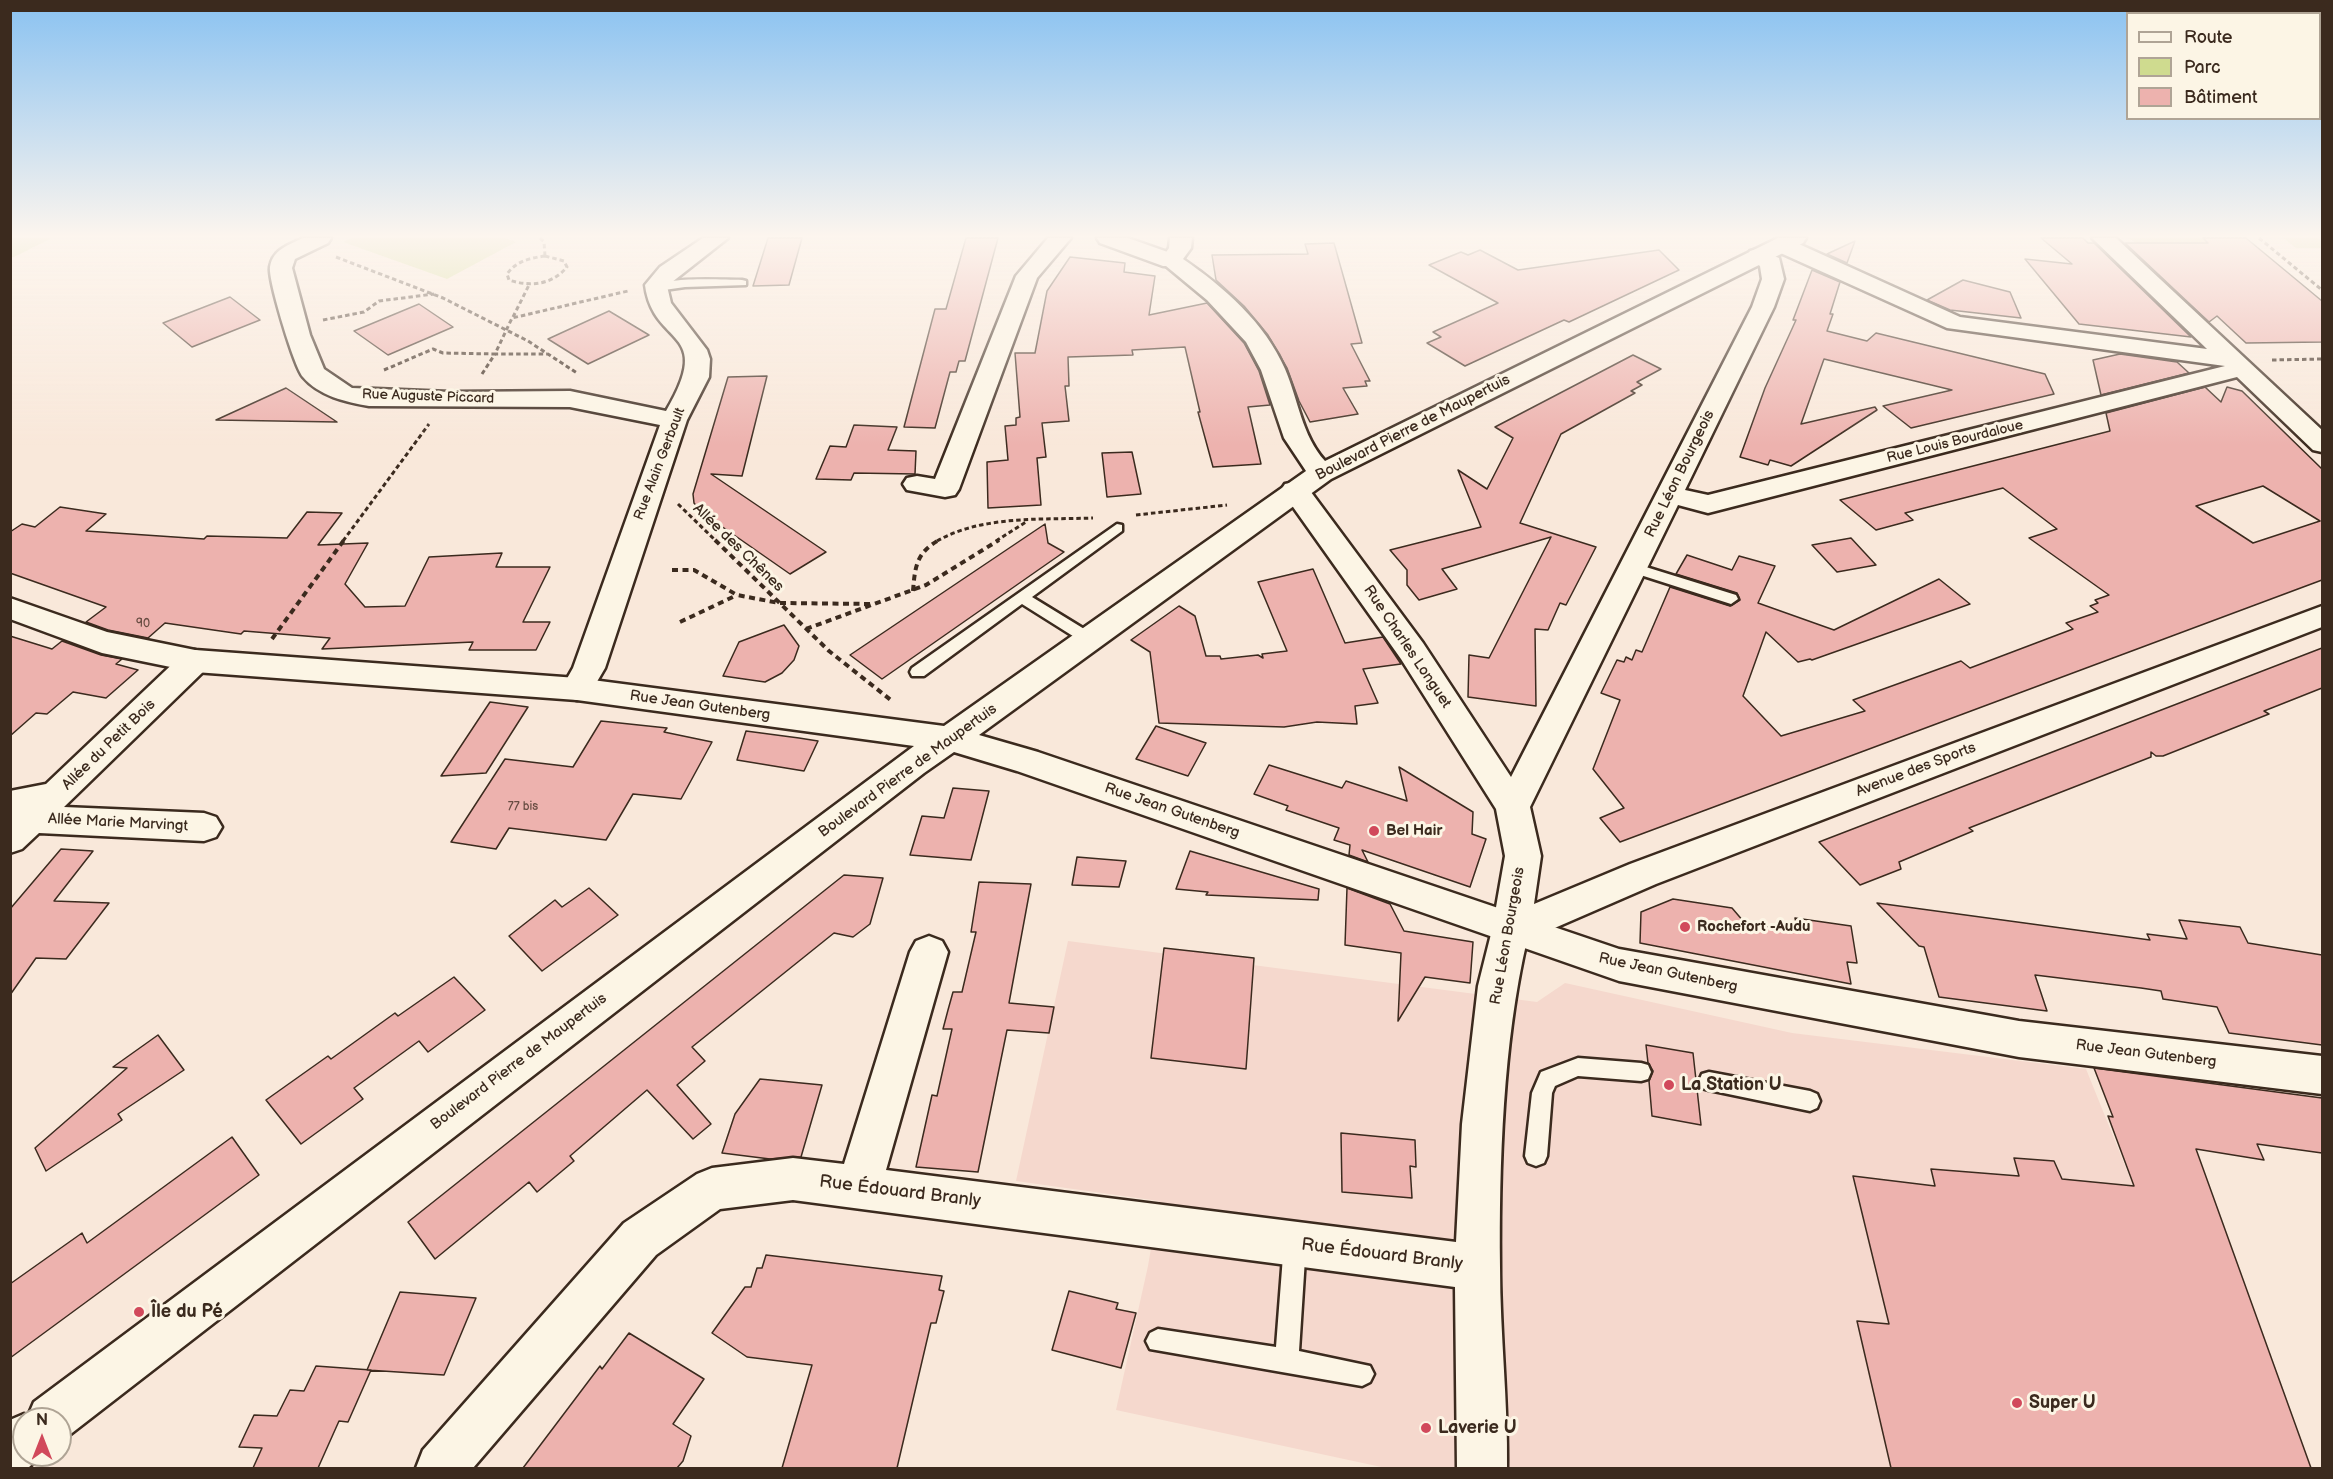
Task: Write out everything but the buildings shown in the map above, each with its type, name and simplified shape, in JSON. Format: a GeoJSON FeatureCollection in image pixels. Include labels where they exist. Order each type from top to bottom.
{"type":"FeatureCollection","features":[{"type":"Feature","properties":{"kind":"street","name":"Rue Auguste Piccard"},"geometry":{"type":"LineString","coordinates":[[291,307],[313,373],[345,394],[369,398],[450,400],[570,399],[674,420]]}},
{"type":"Feature","properties":{"kind":"street","name":"Rue Alain Gerbault"},"geometry":{"type":"LineString","coordinates":[[577,689],[589,668],[674,420],[688,395],[698,369],[694,349],[686,332],[663,307]]}},
{"type":"Feature","properties":{"kind":"street"},"geometry":{"type":"LineString","coordinates":[[917,484],[945,489],[1015,307]]}},
{"type":"Feature","properties":{"kind":"street","name":"Rue Charles Longuet"},"geometry":{"type":"LineString","coordinates":[[1225,307],[1257,340],[1272,368],[1298,443],[1310,461],[1309,481],[1412,651],[1513,807]]}},
{"type":"Feature","properties":{"kind":"street","name":"Boulevard Pierre de Maupertuis"},"geometry":{"type":"LineString","coordinates":[[67,1407],[912,764],[951,739],[1309,481],[1657,307]]}},
{"type":"Feature","properties":{"kind":"street","name":"Rue Léon Bourgeois"},"geometry":{"type":"LineString","coordinates":[[1482,1468],[1477,1267],[1483,1124],[1497,986],[1511,930],[1523,856],[1513,807],[1762,307]]}},
{"type":"Feature","properties":{"kind":"street"},"geometry":{"type":"LineString","coordinates":[[1920,307],[1954,322],[2235,364]]}},
{"type":"Feature","properties":{"kind":"street"},"geometry":{"type":"LineString","coordinates":[[2175,307],[2322,444]]}},
{"type":"Feature","properties":{"kind":"street","name":"Rue Louis Bourdaloue"},"geometry":{"type":"LineString","coordinates":[[1669,495],[1708,504],[2235,364]]}},
{"type":"Feature","properties":{"kind":"street","name":"Rue Jean Gutenberg"},"geometry":{"type":"LineString","coordinates":[[10,608],[102,642],[195,661],[249,667],[577,689],[951,739],[1026,761],[1431,900],[1511,930],[1619,965],[1819,1004],[2019,1039],[2322,1076]]}},
{"type":"Feature","properties":{"kind":"street","name":"Avenue des Sports"},"geometry":{"type":"LineString","coordinates":[[1511,930],[1643,874],[2322,616]]}},
{"type":"Feature","properties":{"kind":"street","name":"Allée du Petit Bois"},"geometry":{"type":"LineString","coordinates":[[27,815],[195,661]]}},
{"type":"Feature","properties":{"kind":"street","name":"Allée Marie Marvingt"},"geometry":{"type":"LineString","coordinates":[[27,815],[204,827]]}},
{"type":"Feature","properties":{"kind":"street"},"geometry":{"type":"LineString","coordinates":[[859,1187],[929,952]]}},
{"type":"Feature","properties":{"kind":"street","name":"Rue Édouard Branly"},"geometry":{"type":"LineString","coordinates":[[441,1468],[640,1239],[712,1189],[793,1179],[1477,1267]]}},
{"type":"Feature","properties":{"kind":"lane"},"geometry":{"type":"LineString","coordinates":[[918,672],[1117,528]]}},
{"type":"Feature","properties":{"kind":"lane"},"geometry":{"type":"LineString","coordinates":[[1633,568],[1731,599]]}},
{"type":"Feature","properties":{"kind":"lane"},"geometry":{"type":"LineString","coordinates":[[1022,597],[1089,639]]}},
{"type":"Feature","properties":{"kind":"lane"},"geometry":{"type":"LineString","coordinates":[[1536,1156],[1542,1093],[1548,1079],[1578,1067],[1641,1072]]}},
{"type":"Feature","properties":{"kind":"lane"},"geometry":{"type":"LineString","coordinates":[[1709,1081],[1810,1101]]}},
{"type":"Feature","properties":{"kind":"lane"},"geometry":{"type":"LineString","coordinates":[[1287,1361],[1295,1243]]}},
{"type":"Feature","properties":{"kind":"lane"},"geometry":{"type":"LineString","coordinates":[[1158,1341],[1362,1374]]}},
{"type":"Feature","properties":{"kind":"path"},"geometry":{"type":"LineString","coordinates":[[295,325],[364,312],[371,307]]}},
{"type":"Feature","properties":{"kind":"path"},"geometry":{"type":"LineString","coordinates":[[460,307],[549,354],[585,378]]}},
{"type":"Feature","properties":{"kind":"path"},"geometry":{"type":"LineString","coordinates":[[495,354],[518,307]]}},
{"type":"Feature","properties":{"kind":"path"},"geometry":{"type":"LineString","coordinates":[[512,318],[561,307]]}},
{"type":"Feature","properties":{"kind":"path"},"geometry":{"type":"LineString","coordinates":[[345,394],[382,371],[433,349],[443,353],[549,354]]}},
{"type":"Feature","properties":{"kind":"path"},"geometry":{"type":"LineString","coordinates":[[2267,360],[2322,359]]}},
{"type":"Feature","properties":{"kind":"path"},"geometry":{"type":"LineString","coordinates":[[249,667],[290,616],[429,424],[425,419]]}},
{"type":"Feature","properties":{"kind":"path","name":"Allée des Chênes"},"geometry":{"type":"LineString","coordinates":[[681,495],[677,506],[829,651],[894,702],[878,729]]}},
{"type":"Feature","properties":{"kind":"path"},"geometry":{"type":"LineString","coordinates":[[1127,516],[1234,505]]}},
{"type":"Feature","properties":{"kind":"path"},"geometry":{"type":"LineString","coordinates":[[913,591],[915,564],[938,539],[948,532],[990,524],[1100,518]]}},
{"type":"Feature","properties":{"kind":"path"},"geometry":{"type":"LineString","coordinates":[[806,629],[913,591],[945,576],[1026,521]]}},
{"type":"Feature","properties":{"kind":"path"},"geometry":{"type":"LineString","coordinates":[[672,570],[694,570],[737,595],[778,603],[876,605]]}},
{"type":"Feature","properties":{"kind":"path"},"geometry":{"type":"LineString","coordinates":[[681,622],[737,595]]}},
{"type":"Feature","properties":{"kind":"shaded area"},"geometry":{"type":"Polygon","coordinates":[[[1068,941],[1537,1002],[1565,983],[1792,1033],[2086,1069],[2145,1215],[2224,1227],[2312,1468],[1386,1468],[1116,1410],[1148,1266],[1159,1201],[1016,1181],[1068,941]]]}},
{"type":"Feature","properties":{"kind":"place","name":"Bel Hair"},"geometry":{"type":"Point","coordinates":[1374,831]}},
{"type":"Feature","properties":{"kind":"place","name":"Rochefort -Audu"},"geometry":{"type":"Point","coordinates":[1685,927]}},
{"type":"Feature","properties":{"kind":"place","name":"La Station U"},"geometry":{"type":"Point","coordinates":[1669,1085]}},
{"type":"Feature","properties":{"kind":"place","name":"Île du Pé"},"geometry":{"type":"Point","coordinates":[139,1312]}},
{"type":"Feature","properties":{"kind":"place","name":"Super U"},"geometry":{"type":"Point","coordinates":[2017,1403]}},
{"type":"Feature","properties":{"kind":"place","name":"Laverie U"},"geometry":{"type":"Point","coordinates":[1426,1428]}}]}
